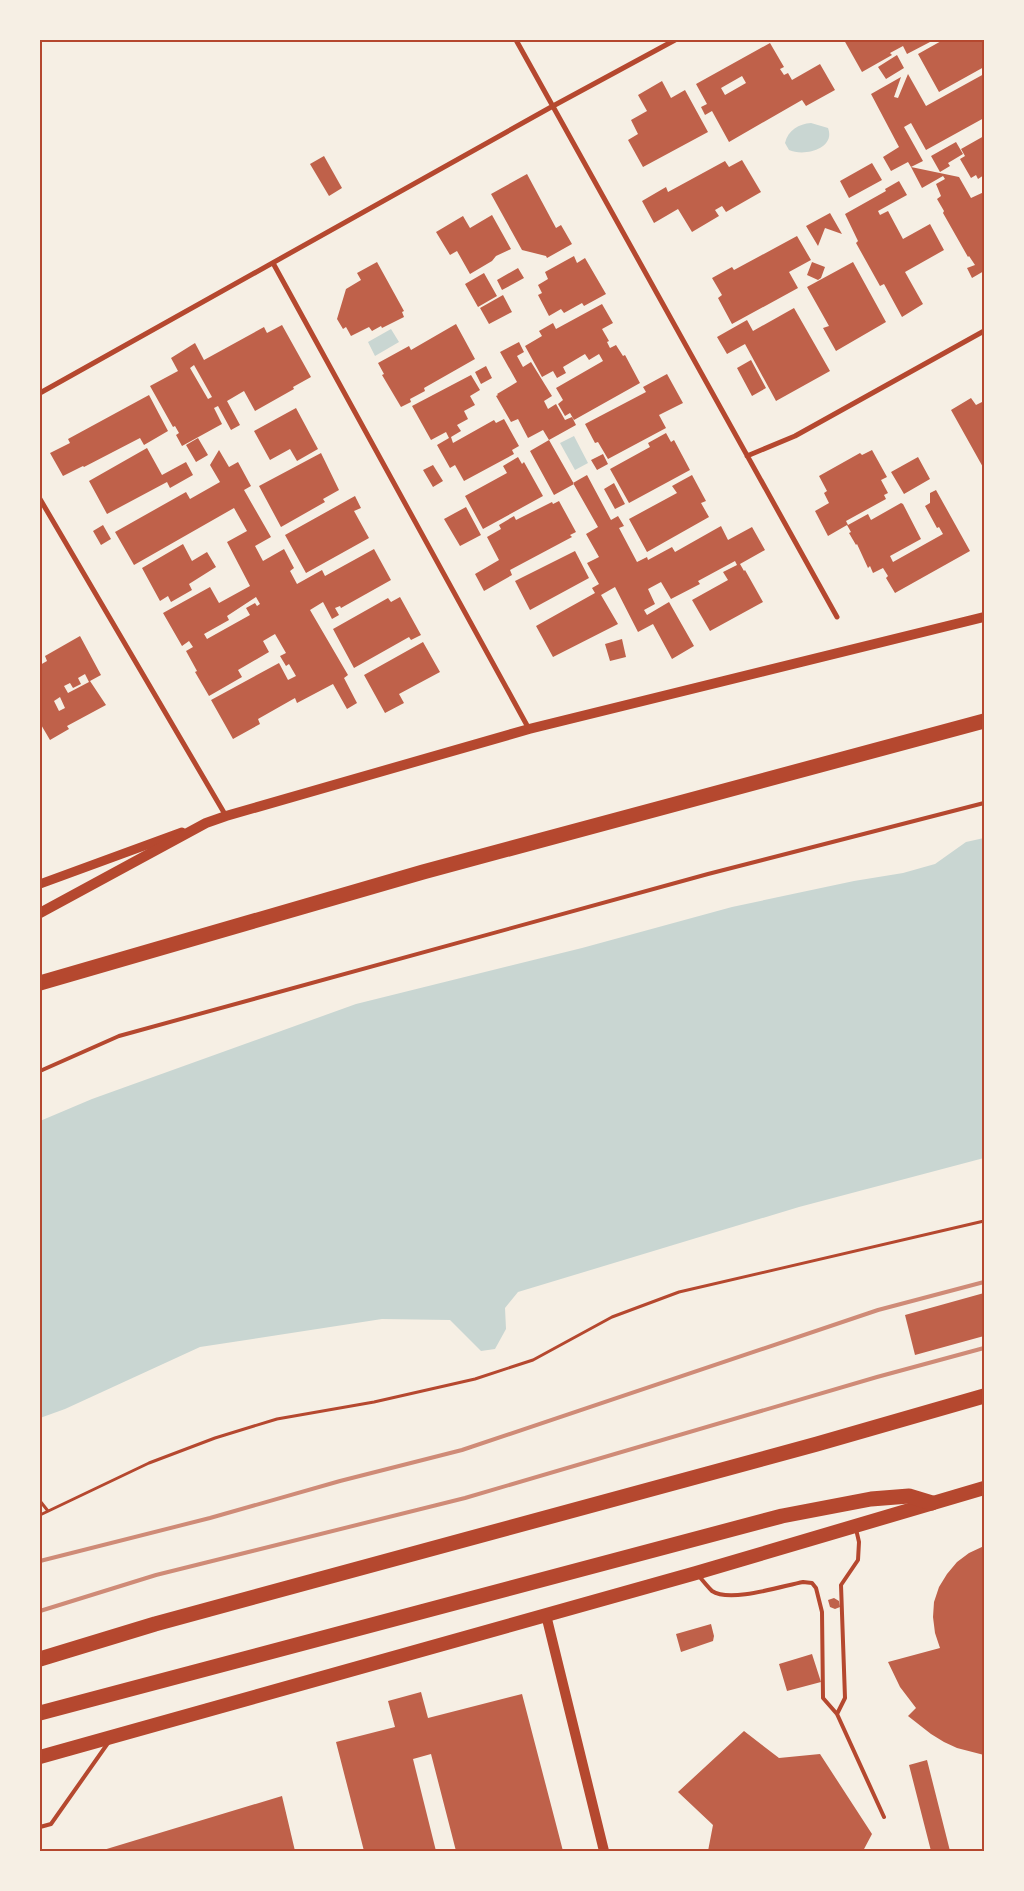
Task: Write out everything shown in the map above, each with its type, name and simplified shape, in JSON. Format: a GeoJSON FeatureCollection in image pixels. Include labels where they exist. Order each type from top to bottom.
{"type":"FeatureCollection","features":[{"type":"Feature","properties":{"kind":"highway"},"geometry":{"type":"LineString","coordinates":[[40,983],[423,872],[984,721]]}},
{"type":"Feature","properties":{"kind":"highway"},"geometry":{"type":"LineString","coordinates":[[40,1659],[155,1624],[817,1444],[984,1396]]}},
{"type":"Feature","properties":{"kind":"highway"},"geometry":{"type":"LineString","coordinates":[[40,1757],[696,1573],[984,1488]]}},
{"type":"Feature","properties":{"kind":"highway"},"geometry":{"type":"LineString","coordinates":[[40,1713],[782,1516],[870,1499],[909,1496],[932,1504]]}},
{"type":"Feature","properties":{"kind":"main road"},"geometry":{"type":"LineString","coordinates":[[40,913],[206,823],[226,816],[529,729],[984,617]]}},
{"type":"Feature","properties":{"kind":"main road"},"geometry":{"type":"LineString","coordinates":[[546,1615],[604,1851]]}},
{"type":"Feature","properties":{"kind":"street"},"geometry":{"type":"LineString","coordinates":[[516,40],[837,617]]}},
{"type":"Feature","properties":{"kind":"street"},"geometry":{"type":"LineString","coordinates":[[40,393],[553,106],[675,40]]}},
{"type":"Feature","properties":{"kind":"street"},"geometry":{"type":"LineString","coordinates":[[273,263],[529,729]]}},
{"type":"Feature","properties":{"kind":"street"},"geometry":{"type":"LineString","coordinates":[[747,456],[795,436],[984,331]]}},
{"type":"Feature","properties":{"kind":"street"},"geometry":{"type":"LineString","coordinates":[[40,499],[226,816]]}},
{"type":"Feature","properties":{"kind":"street"},"geometry":{"type":"LineString","coordinates":[[40,884],[206,823]]}},
{"type":"Feature","properties":{"kind":"lane"},"geometry":{"type":"LineString","coordinates":[[40,1071],[119,1036],[708,874],[984,803]]}},
{"type":"Feature","properties":{"kind":"lane"},"geometry":{"type":"LineString","coordinates":[[837,1714],[845,1698],[841,1585],[858,1560],[859,1542],[856,1527]]}},
{"type":"Feature","properties":{"kind":"lane"},"geometry":{"type":"LineString","coordinates":[[696,1573],[713,1591],[724,1596],[741,1595],[803,1582],[812,1583],[816,1588],[822,1612],[823,1698],[837,1714],[884,1818]]}},
{"type":"Feature","properties":{"kind":"lane"},"geometry":{"type":"LineString","coordinates":[[40,1827],[50,1824],[113,1736]]}},
{"type":"Feature","properties":{"kind":"path"},"geometry":{"type":"LineString","coordinates":[[40,1515],[149,1463],[215,1438],[276,1419],[374,1402],[475,1379],[533,1360],[612,1317],[679,1292],[984,1221]]}},
{"type":"Feature","properties":{"kind":"path"},"geometry":{"type":"LineString","coordinates":[[40,1501],[48,1511]]}},
{"type":"Feature","properties":{"kind":"shaded area"},"geometry":{"type":"Polygon","coordinates":[[[811,123],[828,128],[829,135],[823,146],[810,152],[789,150],[785,143],[791,131],[798,126],[811,123]]]}},
{"type":"Feature","properties":{"kind":"shaded area"},"geometry":{"type":"Polygon","coordinates":[[[391,329],[399,342],[375,356],[368,342],[391,329]]]}},
{"type":"Feature","properties":{"kind":"shaded area"},"geometry":{"type":"Polygon","coordinates":[[[574,436],[588,463],[575,470],[560,443],[574,436]]]}},
{"type":"Feature","properties":{"kind":"shaded area"},"geometry":{"type":"Polygon","coordinates":[[[984,838],[984,1158],[799,1207],[518,1292],[505,1308],[506,1329],[495,1349],[481,1351],[450,1320],[382,1319],[200,1347],[65,1409],[40,1418],[40,1121],[92,1099],[356,1004],[582,948],[732,907],[854,881],[903,873],[935,864],[966,842],[984,838]]]}},
{"type":"Feature","properties":{"kind":"building"},"geometry":{"type":"Polygon","coordinates":[[[844,40],[928,40],[930,42],[907,54],[903,46],[890,53],[892,55],[862,72],[844,40]]]}},
{"type":"Feature","properties":{"kind":"building"},"geometry":{"type":"Polygon","coordinates":[[[943,40],[984,40],[984,67],[939,92],[918,54],[943,40]]]}},
{"type":"Feature","properties":{"kind":"building"},"geometry":{"type":"Polygon","coordinates":[[[770,43],[784,67],[780,69],[784,75],[788,73],[792,80],[820,64],[835,90],[806,106],[802,100],[729,142],[712,111],[705,115],[701,107],[707,104],[696,84],[770,43]],[[742,76],[721,88],[725,95],[746,83],[742,76]]]}},
{"type":"Feature","properties":{"kind":"building"},"geometry":{"type":"Polygon","coordinates":[[[897,55],[904,68],[886,79],[878,67],[897,55]]]}},
{"type":"Feature","properties":{"kind":"building"},"geometry":{"type":"Polygon","coordinates":[[[908,74],[926,106],[984,74],[984,118],[926,150],[911,123],[904,127],[923,161],[911,167],[908,162],[891,171],[883,157],[899,147],[871,94],[901,77],[894,97],[898,98],[908,74]]]}},
{"type":"Feature","properties":{"kind":"building"},"geometry":{"type":"Polygon","coordinates":[[[662,81],[671,98],[685,90],[708,132],[643,167],[628,140],[638,134],[631,120],[647,111],[638,95],[662,81]]]}},
{"type":"Feature","properties":{"kind":"building"},"geometry":{"type":"Polygon","coordinates":[[[984,136],[984,175],[978,179],[976,175],[971,178],[960,159],[965,156],[961,149],[984,136]]]}},
{"type":"Feature","properties":{"kind":"building"},"geometry":{"type":"Polygon","coordinates":[[[956,142],[963,154],[948,163],[950,166],[940,172],[931,156],[956,142]]]}},
{"type":"Feature","properties":{"kind":"building"},"geometry":{"type":"Polygon","coordinates":[[[324,156],[342,188],[329,196],[310,164],[324,156]]]}},
{"type":"Feature","properties":{"kind":"building"},"geometry":{"type":"Polygon","coordinates":[[[742,160],[761,192],[726,212],[722,206],[715,210],[719,216],[692,232],[678,209],[654,223],[642,201],[666,187],[668,192],[725,161],[729,167],[742,160]]]}},
{"type":"Feature","properties":{"kind":"building"},"geometry":{"type":"Polygon","coordinates":[[[872,163],[882,180],[849,198],[840,181],[872,163]]]}},
{"type":"Feature","properties":{"kind":"building"},"geometry":{"type":"Polygon","coordinates":[[[911,167],[959,177],[971,198],[984,192],[984,271],[972,278],[967,268],[975,265],[968,257],[943,213],[944,211],[937,199],[941,196],[936,184],[945,179],[943,176],[922,188],[911,167]]]}},
{"type":"Feature","properties":{"kind":"building"},"geometry":{"type":"Polygon","coordinates":[[[527,174],[556,228],[561,225],[572,244],[547,258],[546,256],[522,250],[491,194],[527,174]]]}},
{"type":"Feature","properties":{"kind":"building"},"geometry":{"type":"Polygon","coordinates":[[[899,181],[907,195],[878,211],[880,215],[888,211],[903,239],[930,224],[944,250],[905,272],[923,304],[902,317],[884,284],[880,286],[856,243],[858,241],[845,214],[886,191],[885,189],[899,181]]]}},
{"type":"Feature","properties":{"kind":"building"},"geometry":{"type":"Polygon","coordinates":[[[830,213],[842,234],[825,228],[818,246],[806,226],[830,213]]]}},
{"type":"Feature","properties":{"kind":"building"},"geometry":{"type":"Polygon","coordinates":[[[492,215],[511,249],[496,256],[492,261],[470,274],[457,251],[450,255],[436,232],[463,216],[470,228],[492,215]]]}},
{"type":"Feature","properties":{"kind":"building"},"geometry":{"type":"Polygon","coordinates":[[[797,236],[811,260],[789,272],[798,288],[732,324],[718,298],[722,295],[712,278],[732,267],[734,270],[797,236]]]}},
{"type":"Feature","properties":{"kind":"building"},"geometry":{"type":"Polygon","coordinates":[[[574,256],[577,263],[585,258],[606,294],[584,306],[582,303],[564,313],[561,309],[549,316],[538,295],[542,293],[538,285],[548,279],[545,272],[574,256]]]}},
{"type":"Feature","properties":{"kind":"building"},"geometry":{"type":"Polygon","coordinates":[[[377,262],[404,311],[402,312],[404,317],[382,328],[381,326],[372,331],[369,327],[351,336],[346,327],[343,329],[337,319],[346,289],[361,280],[357,273],[377,262]]]}},
{"type":"Feature","properties":{"kind":"building"},"geometry":{"type":"Polygon","coordinates":[[[812,262],[825,267],[821,278],[818,280],[807,275],[812,262]]]}},
{"type":"Feature","properties":{"kind":"building"},"geometry":{"type":"Polygon","coordinates":[[[853,262],[886,322],[836,351],[823,328],[829,326],[807,287],[853,262]]]}},
{"type":"Feature","properties":{"kind":"building"},"geometry":{"type":"Polygon","coordinates":[[[518,268],[524,278],[502,290],[497,280],[518,268]]]}},
{"type":"Feature","properties":{"kind":"building"},"geometry":{"type":"Polygon","coordinates":[[[484,273],[497,296],[478,307],[465,284],[484,273]]]}},
{"type":"Feature","properties":{"kind":"building"},"geometry":{"type":"Polygon","coordinates":[[[503,295],[512,312],[489,324],[480,308],[503,295]]]}},
{"type":"Feature","properties":{"kind":"building"},"geometry":{"type":"Polygon","coordinates":[[[602,304],[613,323],[602,329],[609,341],[607,342],[610,348],[616,345],[623,356],[625,355],[640,383],[574,420],[570,413],[565,416],[558,404],[563,400],[556,388],[603,361],[599,354],[589,360],[585,354],[563,367],[566,373],[557,378],[553,371],[542,377],[525,346],[542,336],[539,331],[553,323],[556,329],[602,304]]]}},
{"type":"Feature","properties":{"kind":"building"},"geometry":{"type":"Polygon","coordinates":[[[794,308],[830,371],[776,401],[745,344],[727,354],[717,337],[747,320],[753,331],[794,308]]]}},
{"type":"Feature","properties":{"kind":"building"},"geometry":{"type":"Polygon","coordinates":[[[456,324],[475,359],[424,388],[425,391],[410,399],[411,402],[401,407],[382,375],[384,374],[378,363],[409,346],[411,350],[456,324]]]}},
{"type":"Feature","properties":{"kind":"building"},"geometry":{"type":"Polygon","coordinates":[[[282,325],[311,377],[255,411],[244,391],[227,401],[240,425],[231,430],[218,406],[214,408],[222,424],[182,446],[176,435],[179,433],[175,426],[173,427],[150,386],[178,371],[171,358],[195,343],[204,360],[264,327],[267,333],[282,325]],[[194,365],[190,368],[208,399],[212,397],[194,365]]]}},
{"type":"Feature","properties":{"kind":"building"},"geometry":{"type":"Polygon","coordinates":[[[519,342],[524,352],[517,356],[523,367],[531,362],[552,396],[544,401],[548,409],[556,404],[565,420],[572,417],[576,425],[549,440],[543,430],[528,438],[518,419],[511,422],[496,396],[517,382],[500,352],[519,342]]]}},
{"type":"Feature","properties":{"kind":"building"},"geometry":{"type":"Polygon","coordinates":[[[751,360],[766,388],[752,396],[737,368],[751,360]]]}},
{"type":"Feature","properties":{"kind":"building"},"geometry":{"type":"Polygon","coordinates":[[[486,366],[492,378],[481,384],[475,372],[486,366]]]}},
{"type":"Feature","properties":{"kind":"building"},"geometry":{"type":"Polygon","coordinates":[[[667,374],[683,403],[659,415],[666,428],[608,459],[598,442],[595,443],[585,424],[646,392],[643,387],[667,374]]]}},
{"type":"Feature","properties":{"kind":"building"},"geometry":{"type":"Polygon","coordinates":[[[471,375],[480,390],[470,396],[475,405],[464,411],[468,419],[457,425],[461,431],[451,437],[453,443],[494,420],[496,423],[504,419],[519,446],[512,450],[514,454],[464,481],[455,465],[450,468],[437,445],[449,438],[446,432],[431,440],[412,406],[471,375]]]}},
{"type":"Feature","properties":{"kind":"building"},"geometry":{"type":"Polygon","coordinates":[[[149,395],[168,431],[144,445],[140,438],[63,476],[50,453],[70,443],[68,439],[149,395]]]}},
{"type":"Feature","properties":{"kind":"building"},"geometry":{"type":"Polygon","coordinates":[[[971,398],[976,405],[984,401],[984,469],[951,410],[971,398]]]}},
{"type":"Feature","properties":{"kind":"building"},"geometry":{"type":"Polygon","coordinates":[[[296,408],[318,449],[297,461],[290,449],[270,460],[254,431],[296,408]]]}},
{"type":"Feature","properties":{"kind":"building"},"geometry":{"type":"Polygon","coordinates":[[[666,433],[671,442],[674,440],[690,470],[629,503],[610,469],[650,447],[648,443],[666,433]]]}},
{"type":"Feature","properties":{"kind":"building"},"geometry":{"type":"Polygon","coordinates":[[[198,438],[208,455],[196,462],[186,445],[198,438]]]}},
{"type":"Feature","properties":{"kind":"building"},"geometry":{"type":"Polygon","coordinates":[[[549,440],[574,484],[554,495],[530,451],[549,440]]]}},
{"type":"Feature","properties":{"kind":"building"},"geometry":{"type":"Polygon","coordinates":[[[147,448],[162,475],[186,462],[193,475],[170,488],[167,482],[107,514],[89,481],[147,448]]]}},
{"type":"Feature","properties":{"kind":"building"},"geometry":{"type":"Polygon","coordinates":[[[219,450],[229,467],[238,462],[251,486],[244,490],[271,537],[255,546],[263,561],[284,549],[294,568],[290,571],[297,584],[322,570],[325,576],[374,549],[391,580],[341,608],[340,606],[335,608],[339,615],[332,619],[323,602],[310,610],[348,675],[344,678],[357,703],[347,709],[333,684],[297,703],[295,698],[258,719],[260,724],[233,739],[211,700],[279,663],[288,680],[296,676],[289,664],[286,666],[280,656],[286,653],[275,634],[263,641],[269,652],[238,670],[242,677],[209,696],[195,672],[197,671],[186,651],[193,647],[189,641],[182,646],[163,613],[210,587],[219,603],[250,586],[227,542],[247,531],[234,508],[134,565],[115,532],[186,492],[190,499],[220,482],[210,465],[219,450]],[[256,597],[227,616],[229,620],[204,634],[207,639],[250,615],[246,608],[255,603],[257,606],[260,604],[256,597]]]}},
{"type":"Feature","properties":{"kind":"building"},"geometry":{"type":"Polygon","coordinates":[[[872,450],[887,477],[881,480],[888,493],[884,495],[886,499],[846,521],[848,525],[868,514],[871,520],[901,503],[903,504],[921,539],[890,556],[893,562],[943,534],[939,527],[937,528],[925,506],[930,503],[930,493],[936,490],[970,551],[895,593],[886,578],[888,576],[883,568],[873,573],[870,566],[868,568],[857,544],[849,533],[851,532],[847,525],[828,536],[815,511],[829,503],[824,493],[827,491],[819,476],[860,453],[862,455],[872,450]]]}},
{"type":"Feature","properties":{"kind":"building"},"geometry":{"type":"Polygon","coordinates":[[[321,453],[339,490],[323,499],[325,502],[281,527],[259,486],[321,453]]]}},
{"type":"Feature","properties":{"kind":"building"},"geometry":{"type":"Polygon","coordinates":[[[603,454],[608,464],[597,470],[591,460],[603,454]]]}},
{"type":"Feature","properties":{"kind":"building"},"geometry":{"type":"Polygon","coordinates":[[[518,457],[522,464],[524,462],[543,496],[483,529],[465,496],[507,473],[503,466],[518,457]]]}},
{"type":"Feature","properties":{"kind":"building"},"geometry":{"type":"Polygon","coordinates":[[[918,457],[930,479],[904,494],[891,472],[918,457]]]}},
{"type":"Feature","properties":{"kind":"building"},"geometry":{"type":"Polygon","coordinates":[[[433,465],[443,481],[433,487],[423,470],[433,465]]]}},
{"type":"Feature","properties":{"kind":"building"},"geometry":{"type":"Polygon","coordinates":[[[587,475],[611,520],[618,516],[624,526],[619,528],[637,562],[647,557],[648,560],[672,547],[675,552],[721,526],[728,540],[752,527],[765,550],[740,564],[763,602],[710,631],[692,600],[728,580],[723,572],[737,565],[735,561],[698,581],[700,584],[671,599],[661,582],[648,589],[655,604],[644,610],[647,615],[669,602],[694,646],[672,659],[653,624],[638,632],[615,587],[601,595],[618,624],[553,657],[536,626],[595,593],[592,588],[599,584],[587,563],[599,557],[586,534],[598,527],[573,483],[587,475]]]}},
{"type":"Feature","properties":{"kind":"building"},"geometry":{"type":"Polygon","coordinates":[[[692,475],[706,501],[701,503],[709,517],[647,552],[629,519],[677,493],[672,486],[692,475]]]}},
{"type":"Feature","properties":{"kind":"building"},"geometry":{"type":"Polygon","coordinates":[[[614,483],[625,504],[615,509],[604,489],[614,483]]]}},
{"type":"Feature","properties":{"kind":"building"},"geometry":{"type":"Polygon","coordinates":[[[355,496],[361,508],[354,511],[369,538],[306,573],[285,535],[355,496]]]}},
{"type":"Feature","properties":{"kind":"building"},"geometry":{"type":"Polygon","coordinates":[[[559,501],[576,532],[570,535],[572,537],[510,570],[512,575],[484,591],[475,574],[499,560],[487,537],[501,529],[499,525],[514,516],[516,520],[552,502],[553,504],[559,501]]]}},
{"type":"Feature","properties":{"kind":"building"},"geometry":{"type":"Polygon","coordinates":[[[466,507],[481,535],[460,546],[444,519],[466,507]]]}},
{"type":"Feature","properties":{"kind":"building"},"geometry":{"type":"Polygon","coordinates":[[[103,525],[111,539],[101,545],[93,531],[103,525]]]}},
{"type":"Feature","properties":{"kind":"building"},"geometry":{"type":"Polygon","coordinates":[[[183,544],[192,561],[207,552],[216,567],[189,584],[192,590],[171,602],[168,596],[160,601],[142,568],[183,544]]]}},
{"type":"Feature","properties":{"kind":"building"},"geometry":{"type":"Polygon","coordinates":[[[575,551],[589,578],[530,610],[515,581],[575,551]]]}},
{"type":"Feature","properties":{"kind":"building"},"geometry":{"type":"Polygon","coordinates":[[[400,597],[421,635],[411,640],[409,637],[354,668],[333,629],[388,598],[391,602],[400,597]]]}},
{"type":"Feature","properties":{"kind":"building"},"geometry":{"type":"Polygon","coordinates":[[[80,636],[101,675],[90,681],[106,705],[67,726],[69,729],[50,740],[40,723],[40,665],[47,661],[45,656],[80,636]],[[85,674],[78,678],[81,684],[73,688],[70,683],[64,686],[68,693],[89,682],[85,674]],[[60,697],[54,701],[59,711],[65,708],[60,697]]]}},
{"type":"Feature","properties":{"kind":"building"},"geometry":{"type":"Polygon","coordinates":[[[622,639],[626,657],[610,661],[605,644],[622,639]]]}},
{"type":"Feature","properties":{"kind":"building"},"geometry":{"type":"Polygon","coordinates":[[[423,642],[440,672],[399,694],[404,703],[385,713],[364,675],[423,642]]]}},
{"type":"Feature","properties":{"kind":"building"},"geometry":{"type":"Polygon","coordinates":[[[984,1293],[984,1336],[915,1355],[905,1315],[984,1293]]]}},
{"type":"Feature","properties":{"kind":"building"},"geometry":{"type":"Polygon","coordinates":[[[984,1546],[984,1755],[957,1748],[944,1742],[908,1716],[916,1708],[900,1687],[888,1662],[940,1648],[935,1633],[933,1617],[934,1602],[939,1587],[957,1562],[969,1553],[984,1546]]]}},
{"type":"Feature","properties":{"kind":"building"},"geometry":{"type":"Polygon","coordinates":[[[834,1598],[839,1601],[840,1607],[835,1609],[830,1607],[828,1600],[834,1598]]]}},
{"type":"Feature","properties":{"kind":"building"},"geometry":{"type":"Polygon","coordinates":[[[711,1624],[714,1636],[713,1641],[681,1652],[676,1634],[711,1624]]]}},
{"type":"Feature","properties":{"kind":"building"},"geometry":{"type":"Polygon","coordinates":[[[812,1654],[821,1682],[787,1691],[779,1664],[812,1654]]]}},
{"type":"Feature","properties":{"kind":"building"},"geometry":{"type":"Polygon","coordinates":[[[421,1692],[428,1718],[522,1694],[563,1851],[456,1851],[431,1754],[413,1759],[436,1851],[364,1851],[336,1742],[395,1727],[388,1701],[421,1692]]]}},
{"type":"Feature","properties":{"kind":"building"},"geometry":{"type":"Polygon","coordinates":[[[744,1731],[779,1758],[820,1754],[872,1834],[863,1851],[708,1851],[713,1825],[678,1792],[744,1731]]]}},
{"type":"Feature","properties":{"kind":"building"},"geometry":{"type":"Polygon","coordinates":[[[927,1760],[950,1851],[931,1851],[909,1765],[927,1760]]]}},
{"type":"Feature","properties":{"kind":"building"},"geometry":{"type":"Polygon","coordinates":[[[282,1796],[295,1851],[100,1851],[282,1796]]]}},
{"type":"Feature","properties":{"kind":"railway"},"geometry":{"type":"LineString","coordinates":[[40,1561],[210,1518],[340,1481],[462,1450],[878,1310],[984,1282]]}},
{"type":"Feature","properties":{"kind":"railway"},"geometry":{"type":"LineString","coordinates":[[40,1611],[156,1575],[465,1498],[877,1377],[984,1348]]}}]}
